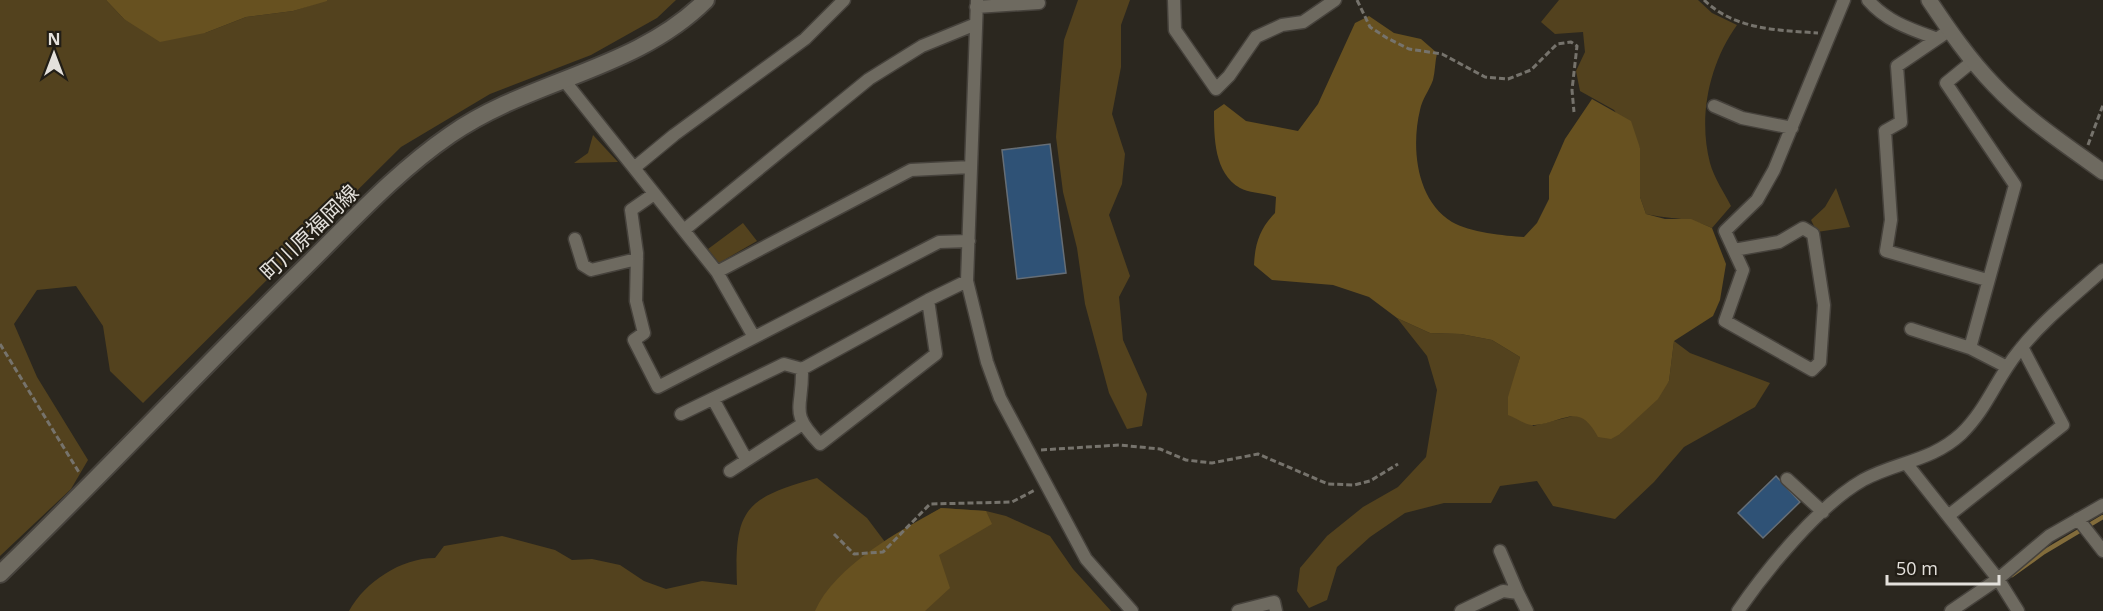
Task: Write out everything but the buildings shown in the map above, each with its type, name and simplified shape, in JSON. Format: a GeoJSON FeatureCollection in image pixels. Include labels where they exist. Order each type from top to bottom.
{"type":"FeatureCollection","features":[{"type":"Feature","properties":{"kind":"main road","name":"町川原福岡線"},"geometry":{"type":"LineString","coordinates":[[0,574],[88,488],[284,288],[414,162],[475,120],[563,78],[620,58],[668,33],[706,0]]}},
{"type":"Feature","properties":{"kind":"street"},"geometry":{"type":"LineString","coordinates":[[634,168],[674,135],[806,39],[844,0]]}},
{"type":"Feature","properties":{"kind":"street"},"geometry":{"type":"LineString","coordinates":[[1174,0],[1175,30],[1216,89],[1229,76],[1256,37],[1282,25],[1303,22],[1335,0]]}},
{"type":"Feature","properties":{"kind":"street"},"geometry":{"type":"LineString","coordinates":[[1734,250],[1779,242],[1803,228],[1813,234],[1824,306],[1820,362],[1812,370],[1725,321],[1743,270],[1725,231],[1757,200],[1774,170],[1844,0]]}},
{"type":"Feature","properties":{"kind":"street"},"geometry":{"type":"LineString","coordinates":[[1868,0],[1876,10],[1897,24],[1935,38]]}},
{"type":"Feature","properties":{"kind":"street"},"geometry":{"type":"LineString","coordinates":[[1929,0],[1973,61],[1995,86],[2030,117],[2103,172]]}},
{"type":"Feature","properties":{"kind":"street"},"geometry":{"type":"LineString","coordinates":[[1039,3],[977,3],[968,281],[987,362],[1000,398],[1030,450],[1086,559],[1132,611]]}},
{"type":"Feature","properties":{"kind":"street"},"geometry":{"type":"LineString","coordinates":[[684,230],[868,78],[922,46],[976,24]]}},
{"type":"Feature","properties":{"kind":"street"},"geometry":{"type":"LineString","coordinates":[[1950,30],[1935,38],[1897,66],[1901,122],[1885,131],[1891,220],[1886,251],[1987,280]]}},
{"type":"Feature","properties":{"kind":"street"},"geometry":{"type":"LineString","coordinates":[[1970,348],[2015,185],[1946,83],[1973,61]]}},
{"type":"Feature","properties":{"kind":"street"},"geometry":{"type":"LineString","coordinates":[[563,78],[717,272],[754,337]]}},
{"type":"Feature","properties":{"kind":"street"},"geometry":{"type":"LineString","coordinates":[[1714,106],[1742,118],[1792,128]]}},
{"type":"Feature","properties":{"kind":"street"},"geometry":{"type":"LineString","coordinates":[[717,272],[911,170],[971,167]]}},
{"type":"Feature","properties":{"kind":"street"},"geometry":{"type":"LineString","coordinates":[[654,194],[631,210],[637,259],[636,301],[644,333],[634,340],[658,387],[939,242],[969,242]]}},
{"type":"Feature","properties":{"kind":"street"},"geometry":{"type":"LineString","coordinates":[[575,239],[583,265],[591,270],[637,259]]}},
{"type":"Feature","properties":{"kind":"street"},"geometry":{"type":"LineString","coordinates":[[1738,611],[1754,588],[1837,497],[1864,480],[1937,453],[1961,433],[1985,407],[2007,367],[2022,347],[2046,321],[2103,270]]}},
{"type":"Feature","properties":{"kind":"street"},"geometry":{"type":"LineString","coordinates":[[681,414],[784,364],[802,369],[928,300],[968,281]]}},
{"type":"Feature","properties":{"kind":"street"},"geometry":{"type":"LineString","coordinates":[[802,369],[799,415],[801,425],[820,444],[936,354],[928,300]]}},
{"type":"Feature","properties":{"kind":"street"},"geometry":{"type":"LineString","coordinates":[[1911,329],[1970,348],[2007,367]]}},
{"type":"Feature","properties":{"kind":"street"},"geometry":{"type":"LineString","coordinates":[[1948,516],[2063,425],[2022,347]]}},
{"type":"Feature","properties":{"kind":"street"},"geometry":{"type":"LineString","coordinates":[[713,399],[746,459]]}},
{"type":"Feature","properties":{"kind":"street"},"geometry":{"type":"LineString","coordinates":[[730,471],[801,425]]}},
{"type":"Feature","properties":{"kind":"street"},"geometry":{"type":"LineString","coordinates":[[1906,463],[1998,579],[2018,611]]}},
{"type":"Feature","properties":{"kind":"street"},"geometry":{"type":"LineString","coordinates":[[1787,479],[1823,512]]}},
{"type":"Feature","properties":{"kind":"street"},"geometry":{"type":"LineString","coordinates":[[1951,611],[1998,579],[2049,536],[2103,505]]}},
{"type":"Feature","properties":{"kind":"street"},"geometry":{"type":"LineString","coordinates":[[2078,519],[2103,551]]}},
{"type":"Feature","properties":{"kind":"street"},"geometry":{"type":"LineString","coordinates":[[1500,551],[1527,611]]}},
{"type":"Feature","properties":{"kind":"street"},"geometry":{"type":"LineString","coordinates":[[1461,611],[1503,591],[1518,593]]}},
{"type":"Feature","properties":{"kind":"street"},"geometry":{"type":"LineString","coordinates":[[1238,611],[1274,602],[1276,611]]}},
{"type":"Feature","properties":{"kind":"path"},"geometry":{"type":"LineString","coordinates":[[1358,0],[1370,27],[1387,38],[1408,49],[1442,54],[1485,77],[1508,79],[1531,70],[1557,44],[1571,42],[1577,46],[1572,90],[1575,112]]}},
{"type":"Feature","properties":{"kind":"path"},"geometry":{"type":"LineString","coordinates":[[1704,0],[1714,10],[1742,23],[1765,29],[1830,34]]}},
{"type":"Feature","properties":{"kind":"path"},"geometry":{"type":"LineString","coordinates":[[2078,153],[2087,148],[2103,105]]}},
{"type":"Feature","properties":{"kind":"path"},"geometry":{"type":"LineString","coordinates":[[0,344],[88,488]]}},
{"type":"Feature","properties":{"kind":"path"},"geometry":{"type":"LineString","coordinates":[[1030,450],[1074,450],[1119,445],[1161,449],[1186,460],[1212,463],[1258,454],[1328,484],[1354,485],[1370,481],[1398,464]]}},
{"type":"Feature","properties":{"kind":"path"},"geometry":{"type":"LineString","coordinates":[[834,534],[854,554],[883,552],[930,504],[1012,502],[1047,483]]}},
{"type":"Feature","properties":{"kind":"shaded area"},"geometry":{"type":"Polygon","coordinates":[[[0,0],[106,0],[124,19],[205,33],[246,17],[293,11],[327,0],[676,0],[657,18],[591,55],[490,94],[401,147],[143,403],[110,371],[103,326],[76,286],[37,290],[14,324],[37,377],[88,460],[71,489],[0,556],[0,0]]]}},
{"type":"Feature","properties":{"kind":"shaded area"},"geometry":{"type":"Polygon","coordinates":[[[106,0],[327,1],[293,11],[246,17],[205,33],[160,42],[124,19],[106,0]]]}},
{"type":"Feature","properties":{"kind":"shaded area"},"geometry":{"type":"Polygon","coordinates":[[[1078,0],[1130,0],[1121,25],[1121,67],[1112,114],[1125,154],[1122,184],[1109,215],[1130,276],[1119,297],[1123,340],[1147,394],[1142,426],[1127,429],[1109,393],[1085,304],[1077,248],[1063,192],[1056,137],[1064,40],[1078,0]]]}},
{"type":"Feature","properties":{"kind":"shaded area"},"geometry":{"type":"Polygon","coordinates":[[[1559,0],[1698,0],[1712,13],[1737,25],[1719,57],[1708,91],[1705,128],[1710,163],[1731,206],[1712,228],[1687,220],[1646,214],[1640,197],[1640,148],[1614,110],[1580,91],[1576,71],[1585,52],[1583,32],[1555,34],[1541,22],[1559,0]]]}},
{"type":"Feature","properties":{"kind":"shaded area"},"geometry":{"type":"Polygon","coordinates":[[[1369,16],[1394,33],[1421,39],[1437,53],[1433,80],[1422,102],[1417,125],[1417,156],[1424,187],[1440,212],[1452,222],[1477,231],[1524,237],[1537,223],[1549,199],[1549,176],[1565,139],[1592,99],[1631,121],[1640,148],[1640,197],[1646,214],[1665,219],[1691,219],[1712,228],[1726,264],[1720,300],[1713,316],[1674,341],[1669,381],[1658,399],[1620,434],[1611,439],[1598,437],[1591,426],[1578,417],[1571,416],[1532,425],[1508,415],[1508,397],[1520,357],[1492,340],[1461,334],[1430,333],[1397,318],[1369,297],[1333,285],[1272,280],[1254,265],[1259,236],[1275,213],[1276,197],[1240,188],[1225,173],[1220,164],[1215,143],[1214,111],[1224,104],[1246,121],[1298,131],[1318,104],[1355,23],[1369,16]]]}},
{"type":"Feature","properties":{"kind":"shaded area"},"geometry":{"type":"Polygon","coordinates":[[[593,135],[618,162],[574,163],[588,153],[593,135]]]}},
{"type":"Feature","properties":{"kind":"shaded area"},"geometry":{"type":"Polygon","coordinates":[[[1836,188],[1850,227],[1817,232],[1811,220],[1825,207],[1836,188]]]}},
{"type":"Feature","properties":{"kind":"shaded area"},"geometry":{"type":"Polygon","coordinates":[[[743,223],[757,241],[719,263],[708,249],[743,223]]]}},
{"type":"Feature","properties":{"kind":"shaded area"},"geometry":{"type":"Polygon","coordinates":[[[1397,318],[1430,333],[1461,334],[1492,340],[1520,357],[1515,376],[1533,426],[1577,415],[1620,434],[1669,381],[1674,341],[1690,353],[1770,383],[1755,407],[1684,447],[1654,482],[1615,519],[1553,506],[1537,481],[1500,486],[1491,503],[1444,503],[1405,513],[1370,537],[1337,567],[1327,600],[1309,608],[1297,591],[1300,568],[1327,536],[1363,507],[1398,487],[1426,457],[1437,390],[1427,356],[1397,318]]]}},
{"type":"Feature","properties":{"kind":"shaded area"},"geometry":{"type":"Polygon","coordinates":[[[817,478],[867,518],[885,542],[941,508],[986,511],[1006,516],[1050,536],[1073,569],[1111,611],[349,611],[364,590],[397,567],[409,562],[435,558],[444,546],[502,536],[555,550],[572,560],[592,559],[620,565],[644,581],[666,589],[702,581],[737,585],[738,539],[742,523],[749,510],[774,492],[817,478]]]}},
{"type":"Feature","properties":{"kind":"shaded area"},"geometry":{"type":"Polygon","coordinates":[[[941,508],[986,511],[992,524],[939,555],[950,588],[925,611],[815,611],[837,579],[870,551],[906,527],[941,508]]]}},
{"type":"Feature","properties":{"kind":"waterway"},"geometry":{"type":"LineString","coordinates":[[2012,575],[2044,552],[2103,517]]}}]}
